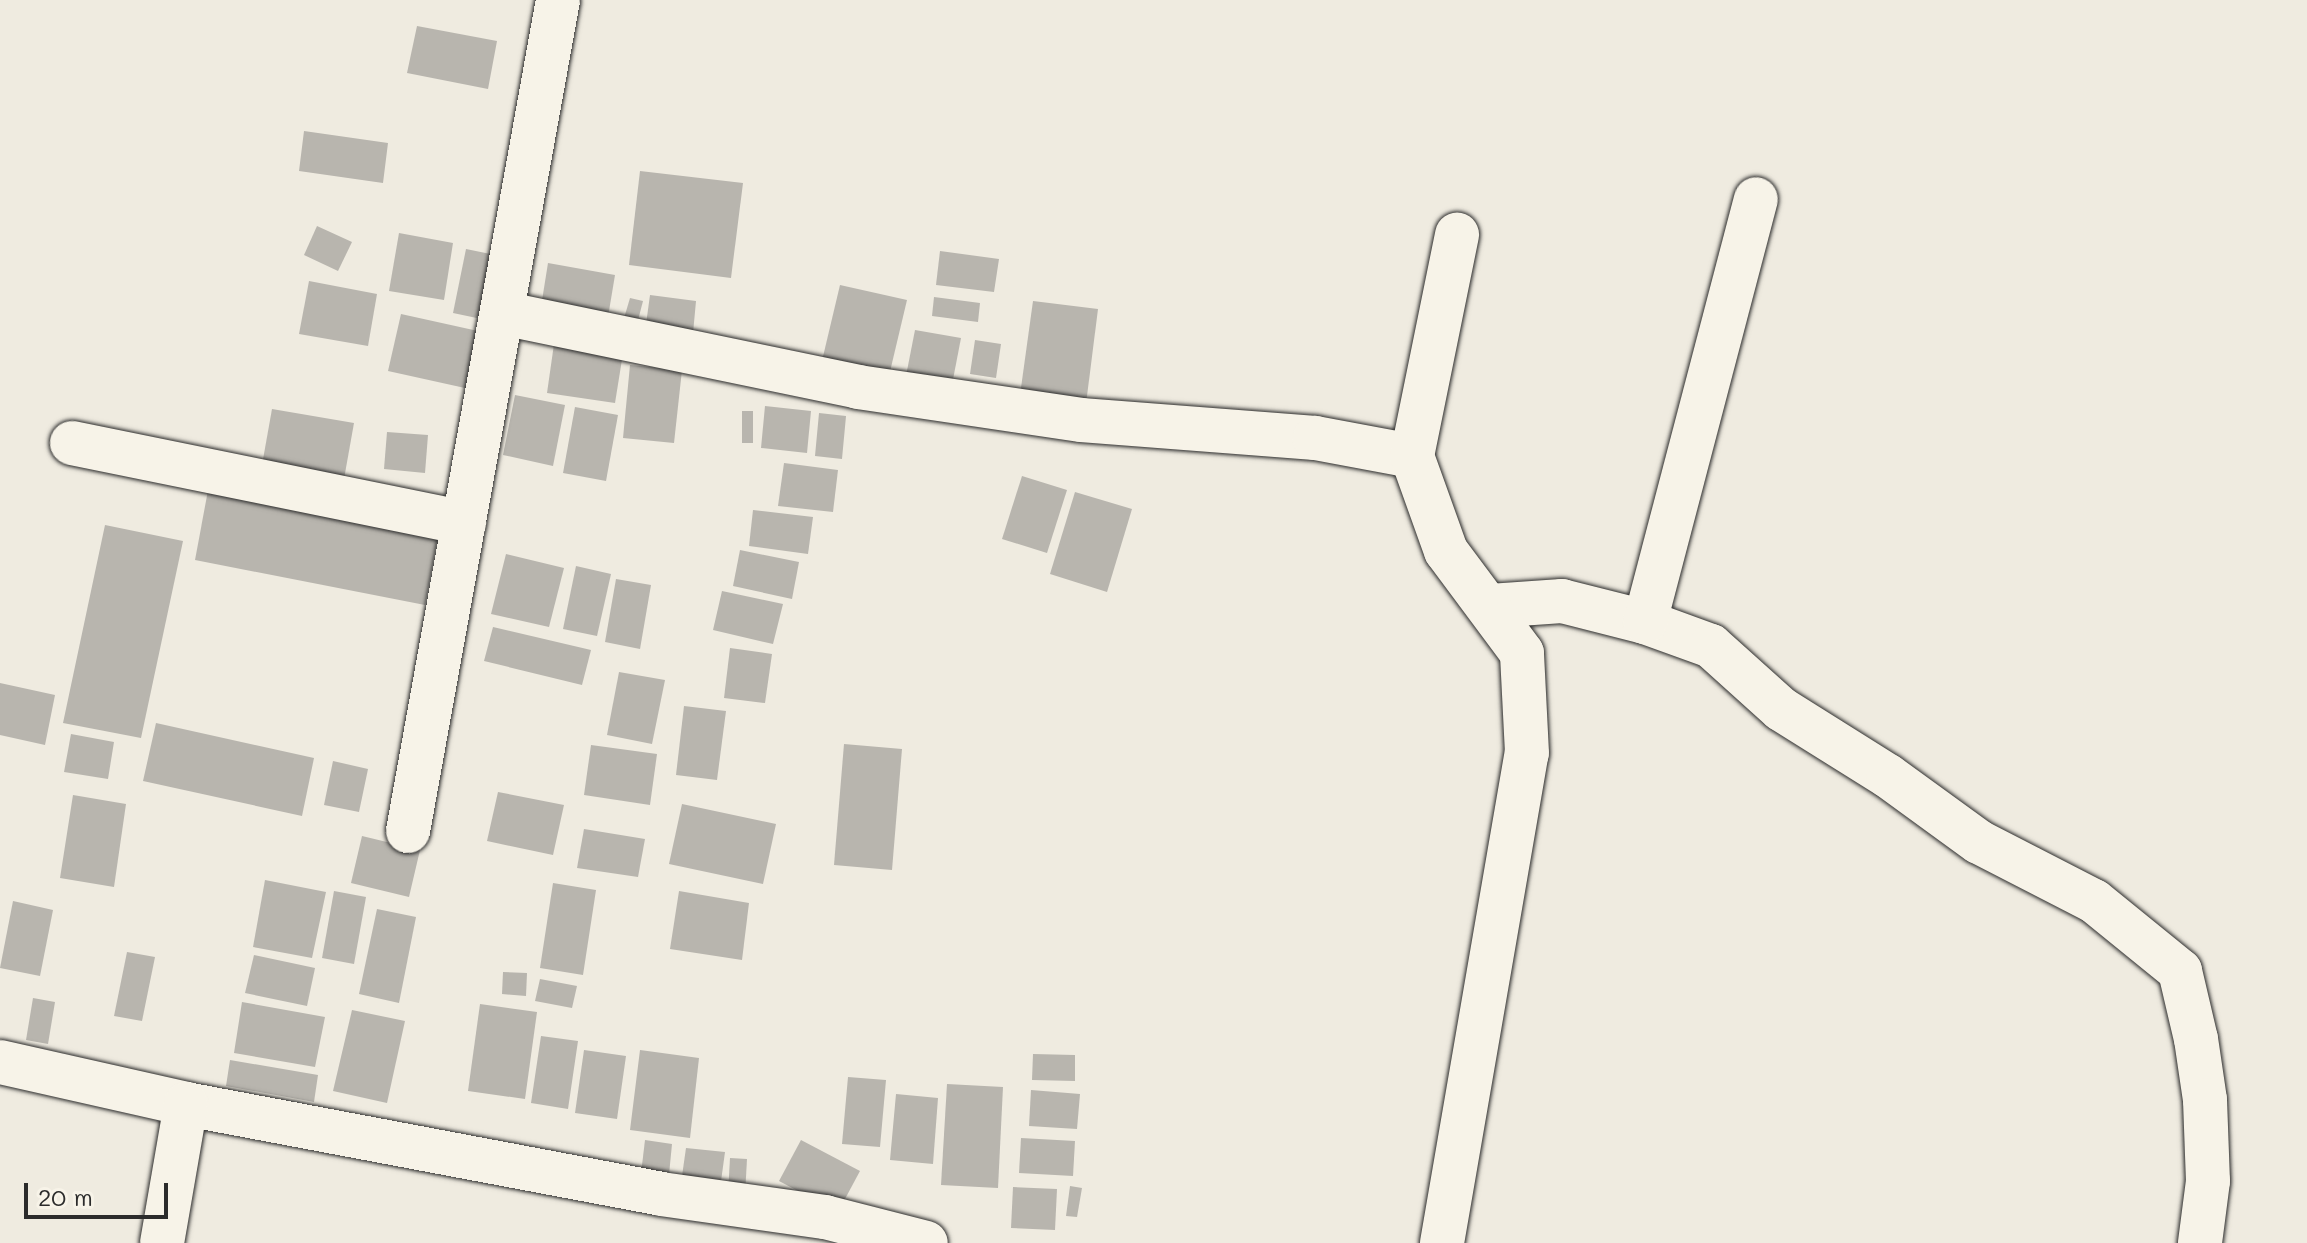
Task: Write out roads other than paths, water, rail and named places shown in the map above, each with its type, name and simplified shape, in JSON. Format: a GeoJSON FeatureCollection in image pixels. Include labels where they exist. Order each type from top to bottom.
{"type":"FeatureCollection","features":[{"type":"Feature","properties":{"kind":"street"},"geometry":{"type":"LineString","coordinates":[[408,831],[558,0]]}},
{"type":"Feature","properties":{"kind":"street"},"geometry":{"type":"LineString","coordinates":[[1645,622],[1756,199]]}},
{"type":"Feature","properties":{"kind":"street"},"geometry":{"type":"LineString","coordinates":[[1442,1243],[1527,753],[1522,653],[1490,606],[1446,551],[1412,456],[1457,235]]}},
{"type":"Feature","properties":{"kind":"street"},"geometry":{"type":"LineString","coordinates":[[502,313],[858,387],[1081,420],[1315,438],[1412,456]]}},
{"type":"Feature","properties":{"kind":"street"},"geometry":{"type":"LineString","coordinates":[[72,443],[464,523]]}},
{"type":"Feature","properties":{"kind":"street"},"geometry":{"type":"LineString","coordinates":[[1490,606],[1562,601],[1645,622],[1711,646],[1781,709],[1888,776],[1979,842],[2094,901],[2180,971],[2196,1039],[2205,1100],[2208,1181],[2200,1243]]}},
{"type":"Feature","properties":{"kind":"street"},"geometry":{"type":"LineString","coordinates":[[0,1062],[186,1104],[661,1194],[824,1230],[926,1243]]}},
{"type":"Feature","properties":{"kind":"street"},"geometry":{"type":"LineString","coordinates":[[162,1243],[186,1104]]}}]}
